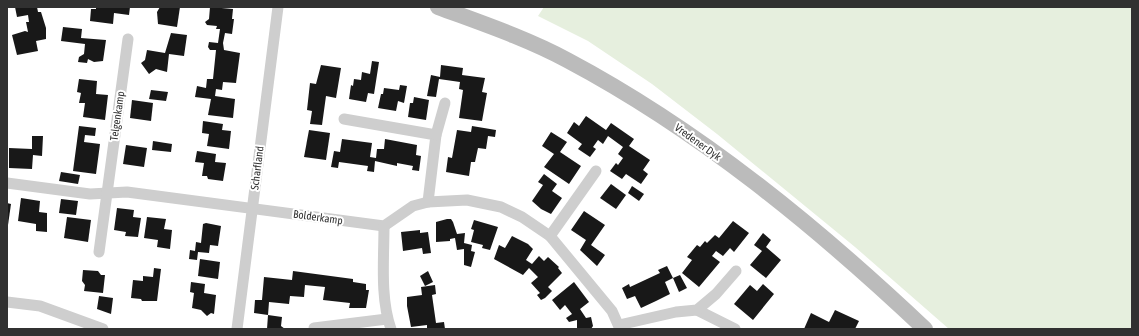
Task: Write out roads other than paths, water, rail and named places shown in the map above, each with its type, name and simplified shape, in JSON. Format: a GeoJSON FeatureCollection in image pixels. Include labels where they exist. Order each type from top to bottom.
{"type":"FeatureCollection","features":[{"type":"Feature","properties":{"kind":"main road","name":"Vredener Dyk"},"geometry":{"type":"LineString","coordinates":[[438,7],[494,28],[565,59],[639,100],[699,141],[800,218],[925,329]]}},
{"type":"Feature","properties":{"kind":"street","name":"Scharfland"},"geometry":{"type":"LineString","coordinates":[[237,329],[278,7]]}},
{"type":"Feature","properties":{"kind":"street","name":"Telgenkamp"},"geometry":{"type":"LineString","coordinates":[[99,252],[128,39]]}},
{"type":"Feature","properties":{"kind":"street"},"geometry":{"type":"LineString","coordinates":[[428,202],[436,135],[445,103]]}},
{"type":"Feature","properties":{"kind":"street"},"geometry":{"type":"LineString","coordinates":[[344,119],[436,135]]}},
{"type":"Feature","properties":{"kind":"street"},"geometry":{"type":"LineString","coordinates":[[550,236],[596,171]]}},
{"type":"Feature","properties":{"kind":"street"},"geometry":{"type":"LineString","coordinates":[[7,183],[107,194],[127,192],[252,208]]}},
{"type":"Feature","properties":{"kind":"street"},"geometry":{"type":"LineString","coordinates":[[314,328],[389,324],[385,296],[384,226],[414,206],[428,202],[466,200],[501,207],[522,217],[550,236],[612,311],[619,327],[676,312],[697,310],[735,329]]}},
{"type":"Feature","properties":{"kind":"street","name":"Bolderkamp"},"geometry":{"type":"LineString","coordinates":[[252,208],[384,226]]}},
{"type":"Feature","properties":{"kind":"street"},"geometry":{"type":"LineString","coordinates":[[697,310],[716,294],[736,271]]}},
{"type":"Feature","properties":{"kind":"street"},"geometry":{"type":"LineString","coordinates":[[7,302],[40,306],[103,329]]}}]}
